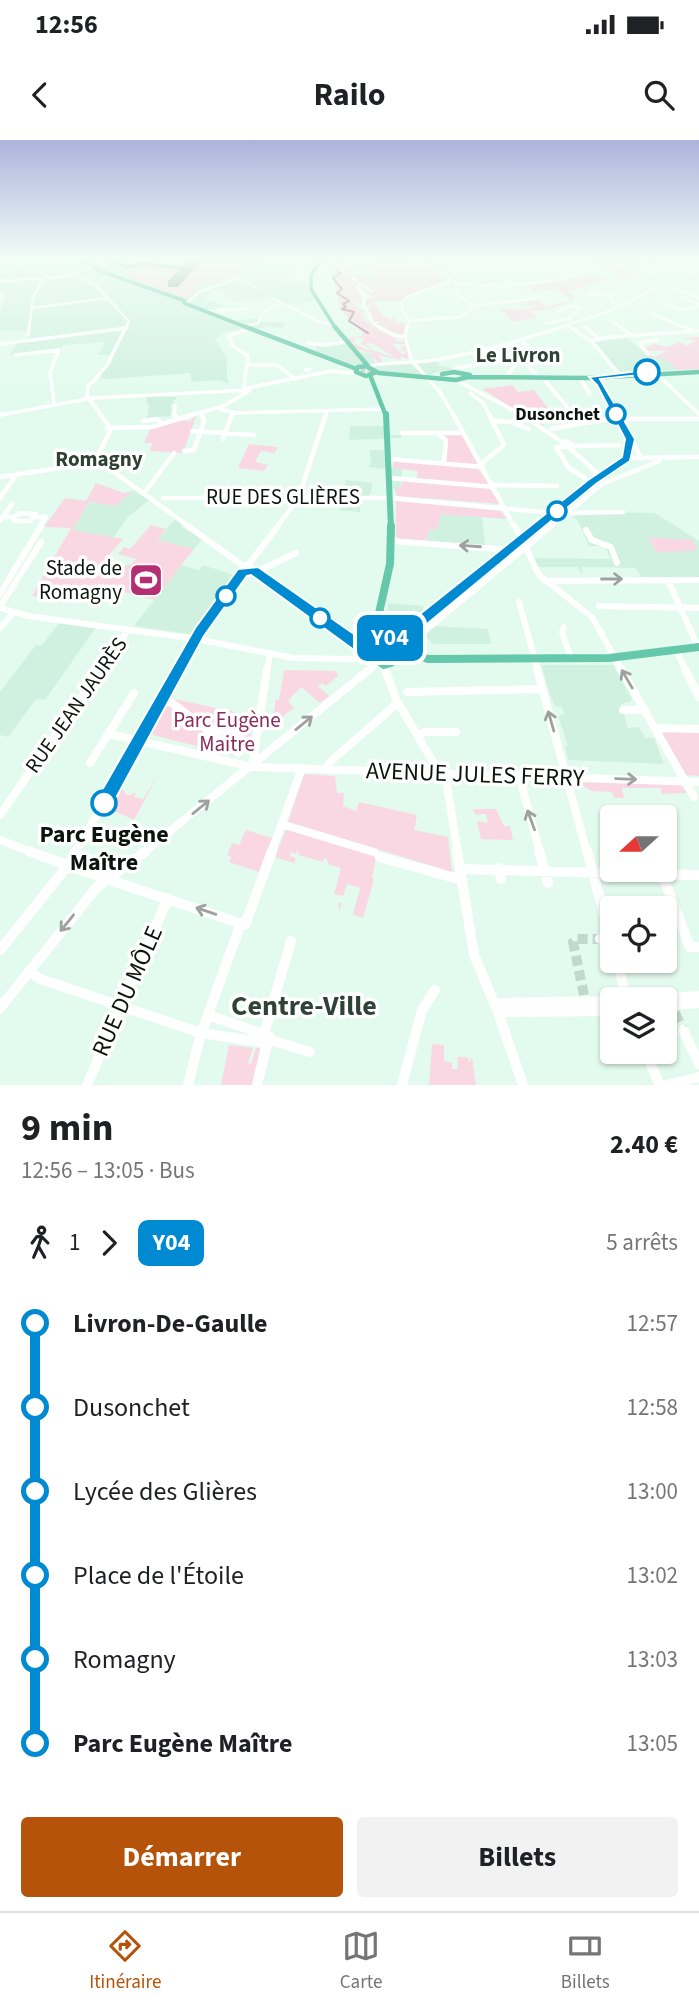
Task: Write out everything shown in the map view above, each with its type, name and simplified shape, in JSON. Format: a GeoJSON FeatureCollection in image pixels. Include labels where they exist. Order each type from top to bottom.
{"type":"FeatureCollection","features":[{"type":"Feature","properties":{"kind":"main road"},"geometry":{"type":"LineString","coordinates":[[190,303],[298,348],[367,370]]}},
{"type":"Feature","properties":{"kind":"main road"},"geometry":{"type":"LineString","coordinates":[[191,303],[317,355],[367,370],[447,376],[620,375]]}},
{"type":"Feature","properties":{"kind":"main road"},"geometry":{"type":"LineString","coordinates":[[319,303],[329,321],[361,359],[385,411],[392,541],[390,564],[374,632],[381,640]]}},
{"type":"Feature","properties":{"kind":"main road"},"geometry":{"type":"LineString","coordinates":[[329,321],[352,345],[367,370]]}},
{"type":"Feature","properties":{"kind":"main road"},"geometry":{"type":"LineString","coordinates":[[346,342],[352,345]]}},
{"type":"Feature","properties":{"kind":"main road"},"geometry":{"type":"LineString","coordinates":[[459,375],[587,377],[699,371]]}},
{"type":"Feature","properties":{"kind":"main road"},"geometry":{"type":"LineString","coordinates":[[408,648],[391,663],[381,663],[368,651],[381,640],[399,639],[408,648],[428,659],[614,657],[699,647]]}},
{"type":"Feature","properties":{"kind":"street"},"geometry":{"type":"LineString","coordinates":[[28,338],[33,303]]}},
{"type":"Feature","properties":{"kind":"street"},"geometry":{"type":"LineString","coordinates":[[32,308],[69,303]]}},
{"type":"Feature","properties":{"kind":"street"},"geometry":{"type":"LineString","coordinates":[[98,461],[109,428],[89,397],[87,388],[112,361],[129,321],[113,303]]}},
{"type":"Feature","properties":{"kind":"street"},"geometry":{"type":"LineString","coordinates":[[226,408],[246,389],[247,355],[233,346],[228,335],[259,322],[263,312],[277,303]]}},
{"type":"Feature","properties":{"kind":"street"},"geometry":{"type":"LineString","coordinates":[[281,303],[319,322],[329,321]]}},
{"type":"Feature","properties":{"kind":"street"},"geometry":{"type":"LineString","coordinates":[[363,303],[374,324],[406,337]]}},
{"type":"Feature","properties":{"kind":"street"},"geometry":{"type":"LineString","coordinates":[[403,303],[401,307],[409,321],[406,337],[412,361],[438,388],[494,486],[536,570],[544,581],[591,615],[694,797]]}},
{"type":"Feature","properties":{"kind":"street"},"geometry":{"type":"LineString","coordinates":[[469,303],[472,306],[503,303]]}},
{"type":"Feature","properties":{"kind":"street"},"geometry":{"type":"LineString","coordinates":[[616,303],[613,306],[617,307]]}},
{"type":"Feature","properties":{"kind":"street"},"geometry":{"type":"LineString","coordinates":[[0,415],[89,397],[125,393],[246,389],[333,371],[345,373],[449,357],[510,345],[624,303]]}},
{"type":"Feature","properties":{"kind":"street"},"geometry":{"type":"LineString","coordinates":[[664,303],[681,310],[698,307]]}},
{"type":"Feature","properties":{"kind":"street"},"geometry":{"type":"LineString","coordinates":[[409,321],[460,317],[472,310],[472,306]]}},
{"type":"Feature","properties":{"kind":"street"},"geometry":{"type":"LineString","coordinates":[[557,312],[574,306],[582,308],[567,319]]}},
{"type":"Feature","properties":{"kind":"street"},"geometry":{"type":"LineString","coordinates":[[207,311],[249,309]]}},
{"type":"Feature","properties":{"kind":"street"},"geometry":{"type":"LineString","coordinates":[[572,314],[584,313]]}},
{"type":"Feature","properties":{"kind":"street"},"geometry":{"type":"LineString","coordinates":[[651,313],[692,331]]}},
{"type":"Feature","properties":{"kind":"street"},"geometry":{"type":"LineString","coordinates":[[546,323],[567,319],[579,321]]}},
{"type":"Feature","properties":{"kind":"street"},"geometry":{"type":"LineString","coordinates":[[666,323],[674,321]]}},
{"type":"Feature","properties":{"kind":"street"},"geometry":{"type":"LineString","coordinates":[[613,323],[641,342],[657,340]]}},
{"type":"Feature","properties":{"kind":"street"},"geometry":{"type":"LineString","coordinates":[[566,325],[591,341],[620,375]]}},
{"type":"Feature","properties":{"kind":"street"},"geometry":{"type":"LineString","coordinates":[[585,327],[600,340]]}},
{"type":"Feature","properties":{"kind":"street"},"geometry":{"type":"LineString","coordinates":[[118,329],[126,329]]}},
{"type":"Feature","properties":{"kind":"street"},"geometry":{"type":"LineString","coordinates":[[0,344],[28,338],[42,339],[126,329]]}},
{"type":"Feature","properties":{"kind":"street"},"geometry":{"type":"LineString","coordinates":[[591,341],[699,331]]}},
{"type":"Feature","properties":{"kind":"street"},"geometry":{"type":"LineString","coordinates":[[521,341],[542,357]]}},
{"type":"Feature","properties":{"kind":"street"},"geometry":{"type":"LineString","coordinates":[[308,343],[326,345],[346,342]]}},
{"type":"Feature","properties":{"kind":"street"},"geometry":{"type":"LineString","coordinates":[[641,342],[639,344],[648,354]]}},
{"type":"Feature","properties":{"kind":"street"},"geometry":{"type":"LineString","coordinates":[[510,345],[537,376]]}},
{"type":"Feature","properties":{"kind":"street"},"geometry":{"type":"LineString","coordinates":[[15,355],[59,351],[50,372],[54,402]]}},
{"type":"Feature","properties":{"kind":"street"},"geometry":{"type":"LineString","coordinates":[[449,357],[459,375],[469,385],[520,414],[603,474]]}},
{"type":"Feature","properties":{"kind":"street"},"geometry":{"type":"LineString","coordinates":[[459,375],[517,358]]}},
{"type":"Feature","properties":{"kind":"street"},"geometry":{"type":"LineString","coordinates":[[506,376],[515,366],[507,360]]}},
{"type":"Feature","properties":{"kind":"street"},"geometry":{"type":"LineString","coordinates":[[246,365],[278,365],[295,379]]}},
{"type":"Feature","properties":{"kind":"street"},"geometry":{"type":"LineString","coordinates":[[657,373],[699,414]]}},
{"type":"Feature","properties":{"kind":"street"},"geometry":{"type":"LineString","coordinates":[[587,377],[600,384],[642,458],[643,466]]}},
{"type":"Feature","properties":{"kind":"street"},"geometry":{"type":"LineString","coordinates":[[587,377],[590,394]]}},
{"type":"Feature","properties":{"kind":"street"},"geometry":{"type":"LineString","coordinates":[[600,384],[605,377]]}},
{"type":"Feature","properties":{"kind":"street"},"geometry":{"type":"LineString","coordinates":[[545,381],[581,424]]}},
{"type":"Feature","properties":{"kind":"street"},"geometry":{"type":"LineString","coordinates":[[389,459],[482,466],[490,453],[503,446],[484,403],[470,393]]}},
{"type":"Feature","properties":{"kind":"street"},"geometry":{"type":"LineString","coordinates":[[175,405],[174,416],[177,418]]}},
{"type":"Feature","properties":{"kind":"street"},"geometry":{"type":"LineString","coordinates":[[109,428],[149,428],[217,408],[226,408],[233,413],[385,411]]}},
{"type":"Feature","properties":{"kind":"street"},"geometry":{"type":"LineString","coordinates":[[0,950],[69,864],[196,639],[298,498],[327,411]]}},
{"type":"Feature","properties":{"kind":"street"},"geometry":{"type":"LineString","coordinates":[[184,451],[194,450],[204,419],[200,412]]}},
{"type":"Feature","properties":{"kind":"street"},"geometry":{"type":"LineString","coordinates":[[224,436],[233,413]]}},
{"type":"Feature","properties":{"kind":"street"},"geometry":{"type":"LineString","coordinates":[[143,421],[157,419],[162,424]]}},
{"type":"Feature","properties":{"kind":"street"},"geometry":{"type":"LineString","coordinates":[[619,445],[573,445],[551,429],[619,419],[699,419]]}},
{"type":"Feature","properties":{"kind":"street"},"geometry":{"type":"LineString","coordinates":[[692,419],[699,428]]}},
{"type":"Feature","properties":{"kind":"street"},"geometry":{"type":"LineString","coordinates":[[494,421],[511,422],[529,429]]}},
{"type":"Feature","properties":{"kind":"street"},"geometry":{"type":"LineString","coordinates":[[192,431],[224,436],[254,435]]}},
{"type":"Feature","properties":{"kind":"street"},"geometry":{"type":"LineString","coordinates":[[402,433],[463,433]]}},
{"type":"Feature","properties":{"kind":"street"},"geometry":{"type":"LineString","coordinates":[[436,433],[446,440],[443,464]]}},
{"type":"Feature","properties":{"kind":"street"},"geometry":{"type":"LineString","coordinates":[[627,458],[630,439]]}},
{"type":"Feature","properties":{"kind":"street"},"geometry":{"type":"LineString","coordinates":[[567,447],[556,447],[569,468],[585,478]]}},
{"type":"Feature","properties":{"kind":"street"},"geometry":{"type":"LineString","coordinates":[[144,492],[174,453]]}},
{"type":"Feature","properties":{"kind":"street"},"geometry":{"type":"LineString","coordinates":[[627,458],[643,466]]}},
{"type":"Feature","properties":{"kind":"street"},"geometry":{"type":"LineString","coordinates":[[399,639],[603,474],[627,458],[699,458]]}},
{"type":"Feature","properties":{"kind":"street"},"geometry":{"type":"LineString","coordinates":[[408,648],[604,483],[643,466],[668,459],[699,458]]}},
{"type":"Feature","properties":{"kind":"street"},"geometry":{"type":"LineString","coordinates":[[0,477],[98,461],[144,492],[161,500],[169,509],[248,568],[368,651],[354,659],[294,658],[196,639],[13,613],[0,608],[41,542]]}},
{"type":"Feature","properties":{"kind":"street"},"geometry":{"type":"LineString","coordinates":[[0,498],[18,474]]}},
{"type":"Feature","properties":{"kind":"street"},"geometry":{"type":"LineString","coordinates":[[390,478],[494,486],[557,486]]}},
{"type":"Feature","properties":{"kind":"street","name":"RUE DES GLIÈRES"},"geometry":{"type":"LineString","coordinates":[[161,500],[176,497],[390,498],[554,513]]}},
{"type":"Feature","properties":{"kind":"street"},"geometry":{"type":"LineString","coordinates":[[1,519],[12,505]]}},
{"type":"Feature","properties":{"kind":"street"},"geometry":{"type":"LineString","coordinates":[[567,513],[623,512]]}},
{"type":"Feature","properties":{"kind":"street"},"geometry":{"type":"LineString","coordinates":[[0,594],[46,517],[35,517],[30,521],[14,521],[15,517],[1,519]]}},
{"type":"Feature","properties":{"kind":"street"},"geometry":{"type":"LineString","coordinates":[[586,530],[592,540],[611,548],[617,563]]}},
{"type":"Feature","properties":{"kind":"street"},"geometry":{"type":"LineString","coordinates":[[392,541],[509,550]]}},
{"type":"Feature","properties":{"kind":"street"},"geometry":{"type":"LineString","coordinates":[[588,544],[607,545]]}},
{"type":"Feature","properties":{"kind":"street"},"geometry":{"type":"LineString","coordinates":[[248,568],[288,558],[296,552]]}},
{"type":"Feature","properties":{"kind":"street"},"geometry":{"type":"LineString","coordinates":[[668,580],[699,647]]}},
{"type":"Feature","properties":{"kind":"street"},"geometry":{"type":"LineString","coordinates":[[544,581],[699,580]]}},
{"type":"Feature","properties":{"kind":"street"},"geometry":{"type":"LineString","coordinates":[[519,602],[600,906]]}},
{"type":"Feature","properties":{"kind":"street"},"geometry":{"type":"LineString","coordinates":[[599,606],[699,608]]}},
{"type":"Feature","properties":{"kind":"street"},"geometry":{"type":"LineString","coordinates":[[0,628],[13,613]]}},
{"type":"Feature","properties":{"kind":"street"},"geometry":{"type":"LineString","coordinates":[[564,627],[562,632],[571,658]]}},
{"type":"Feature","properties":{"kind":"street","name":"RUE JEAN JAURÈS"},"geometry":{"type":"LineString","coordinates":[[0,815],[128,630]]}},
{"type":"Feature","properties":{"kind":"street"},"geometry":{"type":"LineString","coordinates":[[676,650],[699,697]]}},
{"type":"Feature","properties":{"kind":"street"},"geometry":{"type":"LineString","coordinates":[[252,766],[270,653]]}},
{"type":"Feature","properties":{"kind":"street"},"geometry":{"type":"LineString","coordinates":[[0,1008],[107,877],[133,862],[381,663],[396,699],[444,774],[475,958],[496,1007],[523,1085]]}},
{"type":"Feature","properties":{"kind":"street"},"geometry":{"type":"LineString","coordinates":[[407,692],[542,689]]}},
{"type":"Feature","properties":{"kind":"street"},"geometry":{"type":"LineString","coordinates":[[90,763],[134,693]]}},
{"type":"Feature","properties":{"kind":"street"},"geometry":{"type":"LineString","coordinates":[[162,700],[173,701],[204,728],[236,752],[241,743],[238,734],[204,728]]}},
{"type":"Feature","properties":{"kind":"street"},"geometry":{"type":"LineString","coordinates":[[326,769],[330,762],[393,707]]}},
{"type":"Feature","properties":{"kind":"street"},"geometry":{"type":"LineString","coordinates":[[623,710],[644,710]]}},
{"type":"Feature","properties":{"kind":"street"},"geometry":{"type":"LineString","coordinates":[[655,728],[699,729]]}},
{"type":"Feature","properties":{"kind":"street"},"geometry":{"type":"LineString","coordinates":[[418,735],[456,732]]}},
{"type":"Feature","properties":{"kind":"street","name":"AVENUE JULES FERRY"},"geometry":{"type":"LineString","coordinates":[[109,734],[252,766],[699,782]]}},
{"type":"Feature","properties":{"kind":"street"},"geometry":{"type":"LineString","coordinates":[[188,1085],[200,1035],[302,768]]}},
{"type":"Feature","properties":{"kind":"street"},"geometry":{"type":"LineString","coordinates":[[519,775],[548,883]]}},
{"type":"Feature","properties":{"kind":"street"},"geometry":{"type":"LineString","coordinates":[[281,824],[377,855],[461,875],[499,868],[544,867],[570,875],[600,872]]}},
{"type":"Feature","properties":{"kind":"street"},"geometry":{"type":"LineString","coordinates":[[0,839],[95,876],[107,877],[243,924]]}},
{"type":"Feature","properties":{"kind":"street"},"geometry":{"type":"LineString","coordinates":[[499,868],[501,880]]}},
{"type":"Feature","properties":{"kind":"street"},"geometry":{"type":"LineString","coordinates":[[677,875],[699,876]]}},
{"type":"Feature","properties":{"kind":"street"},"geometry":{"type":"LineString","coordinates":[[665,882],[690,947],[699,947]]}},
{"type":"Feature","properties":{"kind":"street","name":"RUE DU MÔLE"},"geometry":{"type":"LineString","coordinates":[[87,1085],[168,898]]}},
{"type":"Feature","properties":{"kind":"street"},"geometry":{"type":"LineString","coordinates":[[257,1085],[291,941]]}},
{"type":"Feature","properties":{"kind":"street"},"geometry":{"type":"LineString","coordinates":[[29,971],[40,979],[173,1022],[200,1035],[266,1039]]}},
{"type":"Feature","properties":{"kind":"street"},"geometry":{"type":"LineString","coordinates":[[402,1085],[422,1010],[435,990]]}},
{"type":"Feature","properties":{"kind":"street"},"geometry":{"type":"LineString","coordinates":[[677,998],[699,996]]}},
{"type":"Feature","properties":{"kind":"street"},"geometry":{"type":"LineString","coordinates":[[565,1007],[585,999],[600,1000]]}},
{"type":"Feature","properties":{"kind":"street"},"geometry":{"type":"LineString","coordinates":[[677,1007],[699,1003]]}},
{"type":"Feature","properties":{"kind":"street"},"geometry":{"type":"LineString","coordinates":[[496,1007],[600,1010]]}},
{"type":"Feature","properties":{"kind":"street"},"geometry":{"type":"LineString","coordinates":[[208,1015],[266,1039],[310,1052]]}},
{"type":"Feature","properties":{"kind":"street"},"geometry":{"type":"LineString","coordinates":[[683,1030],[699,1064]]}},
{"type":"Feature","properties":{"kind":"street"},"geometry":{"type":"LineString","coordinates":[[650,1064],[660,1085]]}},
{"type":"Feature","properties":{"kind":"street"},"geometry":{"type":"LineString","coordinates":[[667,1085],[699,1077]]}},
{"type":"Feature","properties":{"kind":"shaded area"},"geometry":{"type":"Polygon","coordinates":[[[3,303],[217,303],[227,305],[207,311],[230,321],[259,318],[258,321],[262,322],[284,322],[283,328],[264,327],[256,332],[248,329],[224,332],[215,339],[227,358],[229,384],[220,380],[191,382],[191,373],[105,379],[99,376],[112,362],[113,355],[98,355],[105,342],[63,345],[61,349],[10,355],[17,343],[28,339],[29,331],[0,331],[3,303]]]}},
{"type":"Feature","properties":{"kind":"shaded area"},"geometry":{"type":"Polygon","coordinates":[[[627,338],[650,357],[663,357],[678,370],[619,372],[594,342],[627,338]]]}},
{"type":"Feature","properties":{"kind":"shaded area"},"geometry":{"type":"Polygon","coordinates":[[[345,342],[353,351],[375,354],[374,361],[378,363],[436,361],[440,363],[438,365],[453,369],[432,375],[400,375],[346,366],[310,350],[316,351],[317,344],[345,342]]]}},
{"type":"Feature","properties":{"kind":"shaded area"},"geometry":{"type":"Polygon","coordinates":[[[147,396],[175,397],[176,400],[172,400],[175,402],[171,405],[171,416],[147,418],[147,396]]]}},
{"type":"Feature","properties":{"kind":"shaded area"},"geometry":{"type":"Polygon","coordinates":[[[350,426],[388,426],[388,435],[401,435],[401,438],[349,440],[350,426]]]}},
{"type":"Feature","properties":{"kind":"shaded area"},"geometry":{"type":"Polygon","coordinates":[[[370,450],[389,450],[389,467],[402,469],[401,489],[390,488],[390,478],[385,469],[368,467],[371,464],[370,450]]]}},
{"type":"Feature","properties":{"kind":"shaded area"},"geometry":{"type":"Polygon","coordinates":[[[346,480],[373,483],[370,495],[360,500],[360,512],[339,510],[346,480]]]}},
{"type":"Feature","properties":{"kind":"shaded area"},"geometry":{"type":"Polygon","coordinates":[[[133,490],[149,500],[128,517],[113,538],[76,531],[73,527],[89,502],[116,506],[133,490]]]}},
{"type":"Feature","properties":{"kind":"shaded area"},"geometry":{"type":"Polygon","coordinates":[[[590,512],[654,513],[666,520],[699,541],[699,578],[641,577],[636,568],[581,567],[583,575],[577,567],[538,567],[534,558],[611,559],[605,546],[589,546],[578,521],[573,517],[590,512]]]}},
{"type":"Feature","properties":{"kind":"shaded area"},"geometry":{"type":"Polygon","coordinates":[[[440,514],[482,517],[485,545],[426,541],[429,529],[440,514]]]}},
{"type":"Feature","properties":{"kind":"shaded area"},"geometry":{"type":"Polygon","coordinates":[[[175,519],[202,539],[194,549],[157,540],[175,519]]]}},
{"type":"Feature","properties":{"kind":"shaded area"},"geometry":{"type":"Polygon","coordinates":[[[181,565],[199,570],[203,565],[234,575],[195,632],[189,634],[134,626],[181,565]]]}},
{"type":"Feature","properties":{"kind":"shaded area"},"geometry":{"type":"Polygon","coordinates":[[[388,603],[423,606],[423,611],[428,613],[409,628],[386,627],[388,603]]]}},
{"type":"Feature","properties":{"kind":"shaded area"},"geometry":{"type":"Polygon","coordinates":[[[61,621],[97,626],[45,700],[36,699],[8,737],[0,735],[0,692],[36,645],[41,646],[61,621]]]}},
{"type":"Feature","properties":{"kind":"shaded area"},"geometry":{"type":"Polygon","coordinates":[[[434,626],[488,629],[491,644],[434,644],[423,635],[434,626]]]}},
{"type":"Feature","properties":{"kind":"shaded area"},"geometry":{"type":"Polygon","coordinates":[[[541,665],[613,665],[632,699],[621,704],[628,728],[639,727],[645,738],[654,738],[664,764],[568,760],[565,746],[568,746],[558,716],[564,714],[562,707],[555,706],[541,665]]]}},
{"type":"Feature","properties":{"kind":"green space"},"geometry":{"type":"Polygon","coordinates":[[[339,303],[354,303],[360,310],[366,311],[360,314],[368,315],[362,316],[367,318],[363,320],[370,320],[364,321],[376,326],[369,326],[398,338],[395,341],[404,342],[402,338],[405,338],[407,344],[392,344],[403,355],[406,352],[398,349],[406,350],[400,347],[407,346],[409,359],[399,356],[402,359],[399,360],[371,343],[365,344],[375,350],[360,344],[365,338],[354,338],[354,343],[359,346],[395,359],[378,355],[383,361],[378,363],[374,357],[364,357],[375,354],[358,350],[347,338],[362,336],[362,332],[340,310],[339,303]]]}},
{"type":"Feature","properties":{"kind":"green space"},"geometry":{"type":"Polygon","coordinates":[[[365,303],[381,306],[377,308],[383,317],[389,318],[388,321],[393,320],[390,317],[396,318],[395,323],[406,324],[407,321],[404,336],[385,329],[389,325],[384,328],[375,324],[383,322],[374,321],[368,307],[374,307],[369,304],[367,306],[365,303]]]}},
{"type":"Feature","properties":{"kind":"green space"},"geometry":{"type":"Polygon","coordinates":[[[541,303],[548,307],[567,303],[549,309],[529,311],[538,317],[513,322],[498,306],[524,309],[541,306],[520,305],[541,303]]]}},
{"type":"Feature","properties":{"kind":"green space"},"geometry":{"type":"Polygon","coordinates":[[[699,337],[699,369],[678,370],[664,358],[650,358],[645,353],[655,357],[666,351],[649,351],[642,346],[646,348],[655,344],[667,347],[680,342],[686,346],[696,341],[683,338],[699,337]]]}},
{"type":"Feature","properties":{"kind":"green space"},"geometry":{"type":"Polygon","coordinates":[[[512,385],[518,392],[534,390],[552,413],[537,415],[544,427],[482,389],[512,385]]]}},
{"type":"Feature","properties":{"kind":"green space"},"geometry":{"type":"Polygon","coordinates":[[[197,414],[183,453],[150,451],[152,443],[144,443],[150,429],[178,420],[190,421],[197,414]]]}},
{"type":"Feature","properties":{"kind":"green space"},"geometry":{"type":"Polygon","coordinates":[[[441,435],[462,435],[478,464],[446,463],[448,439],[441,435]]]}},
{"type":"Feature","properties":{"kind":"green space"},"geometry":{"type":"Polygon","coordinates":[[[249,444],[278,447],[275,453],[261,451],[255,462],[268,465],[264,471],[238,468],[249,444]]]}},
{"type":"Feature","properties":{"kind":"green space"},"geometry":{"type":"Polygon","coordinates":[[[394,460],[478,469],[490,485],[417,479],[418,471],[393,468],[394,460]]]}},
{"type":"Feature","properties":{"kind":"green space"},"geometry":{"type":"Polygon","coordinates":[[[402,480],[489,488],[500,504],[397,496],[394,488],[401,489],[402,480]]]}},
{"type":"Feature","properties":{"kind":"green space"},"geometry":{"type":"Polygon","coordinates":[[[96,483],[124,493],[132,491],[116,506],[89,502],[74,527],[76,531],[123,539],[103,562],[120,567],[132,564],[136,559],[118,554],[124,547],[130,549],[151,525],[166,529],[157,540],[194,549],[154,600],[109,588],[99,595],[76,593],[72,601],[32,596],[71,528],[44,527],[65,498],[86,501],[96,483]]]}},
{"type":"Feature","properties":{"kind":"green space"},"geometry":{"type":"Polygon","coordinates":[[[396,501],[501,511],[507,519],[441,514],[437,530],[429,529],[426,541],[398,539],[396,501]]]}},
{"type":"Feature","properties":{"kind":"green space"},"geometry":{"type":"Polygon","coordinates":[[[648,537],[692,540],[698,550],[657,553],[648,537]]]}},
{"type":"Feature","properties":{"kind":"green space"},"geometry":{"type":"Polygon","coordinates":[[[284,670],[336,671],[338,676],[326,686],[322,683],[318,686],[329,696],[320,703],[301,687],[288,701],[294,708],[285,714],[280,723],[269,720],[275,709],[275,700],[279,700],[284,670]]]}},
{"type":"Feature","properties":{"kind":"green space","name":"Parc Eugène Maitre"},"geometry":{"type":"Polygon","coordinates":[[[170,698],[254,716],[248,748],[236,756],[153,735],[152,731],[170,698]]]}},
{"type":"Feature","properties":{"kind":"green space"},"geometry":{"type":"Polygon","coordinates":[[[666,731],[699,732],[699,776],[686,775],[662,734],[666,731]]]}},
{"type":"Feature","properties":{"kind":"green space"},"geometry":{"type":"Polygon","coordinates":[[[304,774],[335,776],[337,793],[344,793],[343,806],[356,811],[359,802],[417,815],[414,830],[448,837],[452,872],[288,822],[304,774]]]}},
{"type":"Feature","properties":{"kind":"green space"},"geometry":{"type":"Polygon","coordinates":[[[158,775],[134,820],[108,808],[120,786],[128,796],[136,792],[134,797],[143,799],[158,775]]]}},
{"type":"Feature","properties":{"kind":"green space"},"geometry":{"type":"Polygon","coordinates":[[[577,782],[680,784],[687,793],[662,794],[660,788],[622,788],[624,798],[614,798],[612,792],[592,791],[577,782]]]}},
{"type":"Feature","properties":{"kind":"green space"},"geometry":{"type":"Polygon","coordinates":[[[472,809],[496,809],[504,826],[510,826],[513,840],[481,839],[477,821],[488,823],[486,814],[476,815],[472,809]]]}},
{"type":"Feature","properties":{"kind":"green space"},"geometry":{"type":"Polygon","coordinates":[[[286,829],[376,857],[374,879],[363,918],[345,912],[353,914],[360,888],[347,884],[343,896],[334,894],[341,868],[328,864],[326,857],[322,862],[299,855],[298,850],[296,854],[291,852],[290,856],[296,858],[294,862],[300,865],[275,857],[286,829]]]}},
{"type":"Feature","properties":{"kind":"green space"},"geometry":{"type":"Polygon","coordinates":[[[246,830],[272,838],[259,872],[229,862],[231,857],[227,855],[232,843],[239,845],[246,830]]]}},
{"type":"Feature","properties":{"kind":"green space"},"geometry":{"type":"Polygon","coordinates":[[[432,1044],[444,1045],[444,1061],[452,1063],[452,1069],[458,1069],[457,1057],[468,1057],[469,1063],[472,1057],[476,1085],[429,1085],[432,1044]]]}},
{"type":"Feature","properties":{"kind":"green space"},"geometry":{"type":"Polygon","coordinates":[[[229,1045],[253,1048],[248,1063],[251,1064],[256,1048],[260,1048],[252,1085],[221,1085],[229,1045]]]}},
{"type":"Feature","properties":{"kind":"waterway"},"geometry":{"type":"LineString","coordinates":[[345,303],[346,307],[342,309],[354,312],[349,321],[368,333]]}},
{"type":"Feature","properties":{"kind":"tunnel"},"geometry":{"type":"LineString","coordinates":[[354,368],[378,373]]}},
{"type":"Feature","properties":{"kind":"tunnel"},"geometry":{"type":"LineString","coordinates":[[584,995],[573,942],[576,939],[600,939]]}},
{"type":"Feature","properties":{"kind":"tunnel"},"geometry":{"type":"LineString","coordinates":[[677,1017],[683,1030]]}},
{"type":"Feature","properties":{"kind":"bus line","name":"Y04"},"geometry":{"type":"LineString","coordinates":[[104,803],[200,632],[243,572],[253,570],[363,648],[370,649],[385,638],[399,639],[592,482],[627,458],[630,439],[600,384],[593,377],[647,372]]}},
{"type":"Feature","properties":{"kind":"place","name":"Dusonchet"},"geometry":{"type":"Point","coordinates":[616,414]}},
{"type":"Feature","properties":{"kind":"place","name":"Stade de Romagny"},"geometry":{"type":"Point","coordinates":[146,580]}},
{"type":"Feature","properties":{"kind":"place","name":"Parc Eugène Maître"},"geometry":{"type":"Point","coordinates":[104,803]}},
{"type":"Feature","properties":{"kind":"district","name":"Le Livron"},"geometry":{"type":"Point","coordinates":[518,355]}},
{"type":"Feature","properties":{"kind":"district","name":"Romagny"},"geometry":{"type":"Point","coordinates":[99,459]}},
{"type":"Feature","properties":{"kind":"district","name":"Centre-Ville"},"geometry":{"type":"Point","coordinates":[304,1005]}}]}
